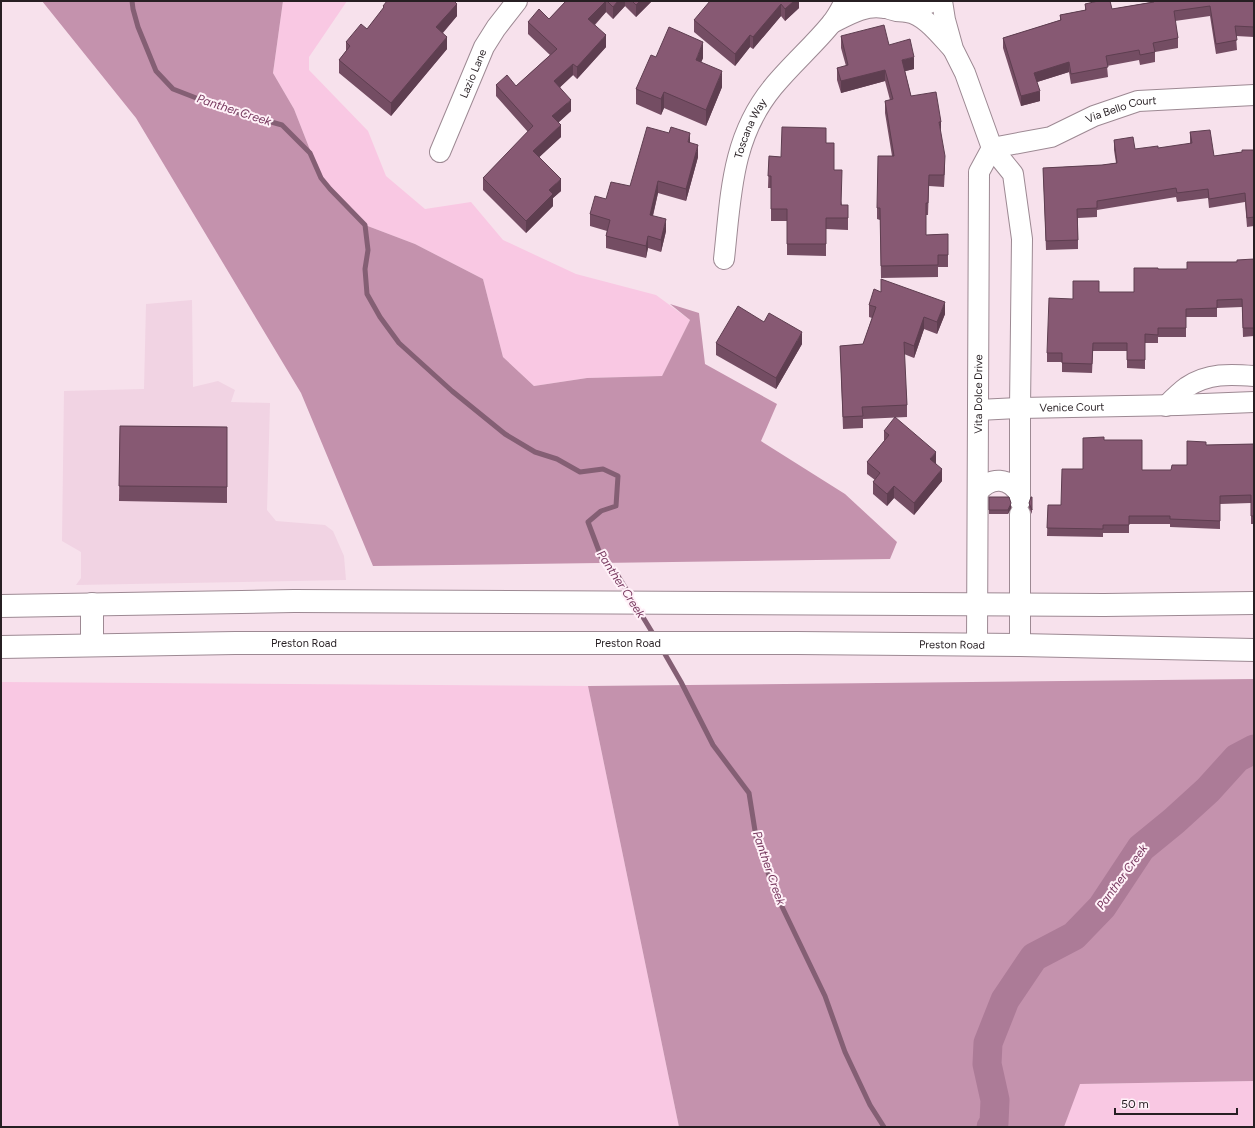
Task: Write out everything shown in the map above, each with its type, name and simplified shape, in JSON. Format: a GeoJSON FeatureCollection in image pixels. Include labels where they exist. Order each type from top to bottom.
{"type":"FeatureCollection","features":[{"type":"Feature","properties":{"kind":"main road"},"geometry":{"type":"LineString","coordinates":[[1,606],[294,601],[1104,605],[1254,603]]}},
{"type":"Feature","properties":{"kind":"main road"},"geometry":{"type":"LineString","coordinates":[[92,604],[92,645]]}},
{"type":"Feature","properties":{"kind":"main road","name":"Preston Road"},"geometry":{"type":"LineString","coordinates":[[1,647],[235,643],[797,643],[1020,645],[1254,650]]}},
{"type":"Feature","properties":{"kind":"street","name":"Lazio Lane"},"geometry":{"type":"LineString","coordinates":[[440,152],[484,47],[499,23],[517,1]]}},
{"type":"Feature","properties":{"kind":"street","name":"Toscana Way"},"geometry":{"type":"LineString","coordinates":[[724,259],[734,173],[742,142],[750,122],[774,86],[832,23],[846,1]]}},
{"type":"Feature","properties":{"kind":"street"},"geometry":{"type":"LineString","coordinates":[[907,12],[917,10],[933,1]]}},
{"type":"Feature","properties":{"kind":"street"},"geometry":{"type":"LineString","coordinates":[[942,1],[945,20],[953,49],[965,73],[992,148],[1013,174],[1022,239],[1020,645]]}},
{"type":"Feature","properties":{"kind":"street","name":"Toscana Way"},"geometry":{"type":"LineString","coordinates":[[832,23],[879,4],[897,11],[907,12]]}},
{"type":"Feature","properties":{"kind":"street"},"geometry":{"type":"LineString","coordinates":[[907,12],[914,13],[921,17],[953,49]]}},
{"type":"Feature","properties":{"kind":"street","name":"Via Bello Court"},"geometry":{"type":"LineString","coordinates":[[992,148],[1052,136],[1094,116],[1138,101],[1254,96]]}},
{"type":"Feature","properties":{"kind":"street","name":"Vita Dolce Drive"},"geometry":{"type":"LineString","coordinates":[[977,645],[979,172],[992,148]]}},
{"type":"Feature","properties":{"kind":"street"},"geometry":{"type":"LineString","coordinates":[[1166,406],[1188,386],[1210,376],[1237,374],[1254,376]]}},
{"type":"Feature","properties":{"kind":"street","name":"Venice Court"},"geometry":{"type":"LineString","coordinates":[[978,410],[1166,406],[1254,402]]}},
{"type":"Feature","properties":{"kind":"street"},"geometry":{"type":"LineString","coordinates":[[978,492],[987,484],[1000,480],[1012,485],[1020,503]]}},
{"type":"Feature","properties":{"kind":"shaded area"},"geometry":{"type":"Polygon","coordinates":[[[42,1],[283,1],[273,73],[294,109],[321,178],[365,225],[415,244],[483,279],[503,357],[534,386],[587,378],[662,376],[690,320],[670,304],[699,313],[705,364],[777,404],[761,441],[845,494],[897,542],[890,559],[373,566],[301,393],[136,118],[42,1]]]}},
{"type":"Feature","properties":{"kind":"shaded area"},"geometry":{"type":"Polygon","coordinates":[[[283,1],[347,1],[309,57],[309,70],[368,131],[386,176],[425,209],[471,202],[503,240],[576,274],[656,295],[690,320],[662,376],[587,378],[534,386],[503,357],[483,279],[415,244],[365,225],[321,178],[294,109],[273,73],[283,1]]]}},
{"type":"Feature","properties":{"kind":"shaded area"},"geometry":{"type":"Polygon","coordinates":[[[192,300],[193,387],[218,381],[235,390],[231,402],[270,403],[267,510],[276,521],[325,525],[333,531],[344,556],[346,580],[76,585],[81,578],[81,552],[62,541],[64,391],[144,389],[146,304],[192,300]]]}},
{"type":"Feature","properties":{"kind":"shaded area"},"geometry":{"type":"Polygon","coordinates":[[[1254,679],[1254,1081],[1080,1084],[1064,1127],[679,1127],[588,686],[1254,679]]]}},
{"type":"Feature","properties":{"kind":"shaded area"},"geometry":{"type":"Polygon","coordinates":[[[1,682],[588,686],[679,1127],[1,1127],[1,682]]]}},
{"type":"Feature","properties":{"kind":"shaded area"},"geometry":{"type":"Polygon","coordinates":[[[1254,1081],[1254,1127],[1064,1127],[1079,1084],[1254,1081]]]}},
{"type":"Feature","properties":{"kind":"building"},"geometry":{"type":"Polygon","coordinates":[[[387,1],[454,1],[457,4],[436,27],[447,37],[391,103],[339,60],[350,46],[346,42],[361,24],[367,29],[387,1]]]}},
{"type":"Feature","properties":{"kind":"building"},"geometry":{"type":"Polygon","coordinates":[[[566,1],[606,1],[588,19],[606,35],[577,67],[573,64],[554,81],[571,100],[552,116],[561,125],[533,151],[561,179],[549,190],[553,194],[526,221],[483,178],[533,126],[496,85],[507,75],[516,86],[557,49],[528,22],[539,9],[549,19],[566,1]]]}},
{"type":"Feature","properties":{"kind":"building"},"geometry":{"type":"Polygon","coordinates":[[[607,1],[618,1],[613,7],[607,1]]]}},
{"type":"Feature","properties":{"kind":"building"},"geometry":{"type":"Polygon","coordinates":[[[632,1],[640,1],[636,5],[632,1]]]}},
{"type":"Feature","properties":{"kind":"building"},"geometry":{"type":"Polygon","coordinates":[[[710,1],[794,1],[785,9],[781,4],[753,37],[750,35],[735,54],[694,20],[710,1]]]}},
{"type":"Feature","properties":{"kind":"building"},"geometry":{"type":"Polygon","coordinates":[[[1098,1],[1110,1],[1112,9],[1154,1],[1254,1],[1254,27],[1235,26],[1237,40],[1216,44],[1210,6],[1174,11],[1178,38],[1153,43],[1155,52],[1140,55],[1139,50],[1106,56],[1108,67],[1071,74],[1069,62],[1034,73],[1040,91],[1021,96],[1003,38],[1061,20],[1060,15],[1086,10],[1085,4],[1098,1]]]}},
{"type":"Feature","properties":{"kind":"building"},"geometry":{"type":"Polygon","coordinates":[[[884,25],[889,45],[910,39],[914,57],[902,60],[911,96],[936,92],[941,122],[939,122],[945,156],[944,175],[929,175],[928,203],[926,203],[926,235],[948,234],[948,255],[938,255],[938,265],[881,266],[880,208],[877,208],[878,156],[894,156],[885,101],[893,99],[885,70],[841,81],[837,68],[848,65],[841,36],[884,25]]]}},
{"type":"Feature","properties":{"kind":"building"},"geometry":{"type":"Polygon","coordinates":[[[669,27],[703,42],[696,60],[722,71],[706,110],[664,92],[661,99],[636,89],[651,55],[656,57],[669,27]]]}},
{"type":"Feature","properties":{"kind":"building"},"geometry":{"type":"Polygon","coordinates":[[[647,127],[669,133],[671,127],[690,133],[688,142],[698,145],[686,189],[658,181],[650,215],[666,219],[661,240],[648,236],[646,246],[606,236],[610,220],[590,214],[595,196],[606,199],[611,182],[630,186],[647,127]]]}},
{"type":"Feature","properties":{"kind":"building"},"geometry":{"type":"Polygon","coordinates":[[[782,127],[826,128],[826,143],[834,143],[834,170],[842,170],[841,205],[848,205],[848,218],[826,218],[826,244],[787,244],[787,209],[771,209],[771,176],[768,176],[769,156],[781,157],[782,127]]]}},
{"type":"Feature","properties":{"kind":"building"},"geometry":{"type":"Polygon","coordinates":[[[1210,130],[1214,156],[1242,152],[1242,150],[1254,150],[1254,217],[1247,218],[1245,193],[1209,199],[1208,189],[1177,193],[1176,188],[1097,201],[1097,208],[1077,209],[1078,240],[1046,241],[1043,168],[1117,163],[1114,140],[1133,137],[1135,149],[1158,146],[1158,148],[1192,143],[1190,132],[1210,130]]]}},
{"type":"Feature","properties":{"kind":"building"},"geometry":{"type":"Polygon","coordinates":[[[1254,259],[1254,328],[1243,328],[1242,299],[1217,300],[1217,308],[1186,309],[1186,328],[1158,328],[1158,335],[1145,334],[1145,360],[1127,360],[1127,343],[1093,343],[1092,364],[1062,363],[1062,353],[1047,353],[1049,298],[1073,299],[1073,281],[1099,281],[1099,292],[1134,292],[1134,268],[1187,269],[1187,262],[1237,262],[1237,260],[1254,259]]]}},
{"type":"Feature","properties":{"kind":"building"},"geometry":{"type":"Polygon","coordinates":[[[881,279],[945,302],[937,322],[924,317],[914,346],[904,342],[907,405],[862,407],[863,416],[843,417],[840,346],[863,344],[876,307],[869,305],[874,289],[881,292],[881,279]]]}},
{"type":"Feature","properties":{"kind":"building"},"geometry":{"type":"Polygon","coordinates":[[[738,306],[764,322],[769,313],[802,332],[776,378],[716,343],[738,306]]]}},
{"type":"Feature","properties":{"kind":"building"},"geometry":{"type":"Polygon","coordinates":[[[895,417],[936,452],[930,459],[942,469],[914,503],[894,486],[887,494],[873,482],[880,473],[867,462],[889,435],[884,431],[895,417]]]}},
{"type":"Feature","properties":{"kind":"building"},"geometry":{"type":"Polygon","coordinates":[[[120,426],[227,427],[227,487],[119,486],[120,426]]]}},
{"type":"Feature","properties":{"kind":"building"},"geometry":{"type":"Polygon","coordinates":[[[1104,437],[1104,440],[1142,440],[1142,470],[1171,470],[1172,465],[1187,465],[1187,441],[1206,442],[1206,445],[1254,444],[1254,516],[1251,516],[1251,495],[1220,496],[1220,521],[1170,519],[1170,516],[1129,516],[1129,525],[1103,525],[1103,529],[1047,528],[1048,505],[1061,505],[1062,469],[1083,469],[1083,438],[1104,437]]]}},
{"type":"Feature","properties":{"kind":"building"},"geometry":{"type":"Polygon","coordinates":[[[989,497],[1009,497],[1011,503],[1008,510],[989,510],[989,497]]]}},
{"type":"Feature","properties":{"kind":"building"},"geometry":{"type":"Polygon","coordinates":[[[1032,497],[1032,510],[1029,503],[1032,497]]]}},
{"type":"Feature","properties":{"kind":"waterway","name":"Panther Creek"},"geometry":{"type":"LineString","coordinates":[[132,1],[138,27],[156,71],[173,89],[222,108],[282,125],[310,153],[321,178],[365,225],[368,250],[365,269],[367,294],[380,317],[399,343],[452,391],[505,434],[535,452],[557,459],[580,472],[603,469],[618,476],[616,506],[601,511],[588,522],[602,559],[615,571],[631,597]]}},
{"type":"Feature","properties":{"kind":"waterway","name":"Panther Creek"},"geometry":{"type":"LineString","coordinates":[[638,609],[655,637]]}},
{"type":"Feature","properties":{"kind":"waterway","name":"Panther Creek"},"geometry":{"type":"LineString","coordinates":[[662,649],[681,682],[713,745],[749,793],[756,837],[774,890],[825,996],[845,1052],[870,1105],[884,1127]]}},
{"type":"Feature","properties":{"kind":"waterway","name":"Panther Creek"},"geometry":{"type":"LineString","coordinates":[[991,1127],[994,1123],[995,1100],[987,1064],[988,1043],[1005,1000],[1034,957],[1074,936],[1102,907],[1141,848],[1208,790],[1237,758],[1254,749]]}}]}
